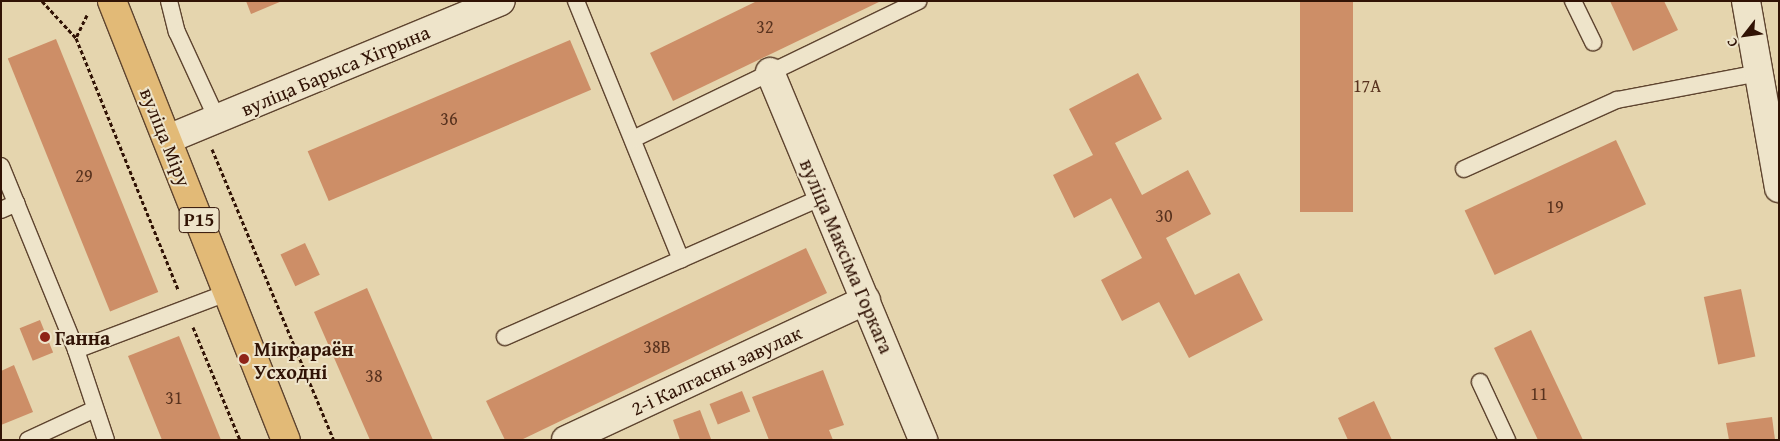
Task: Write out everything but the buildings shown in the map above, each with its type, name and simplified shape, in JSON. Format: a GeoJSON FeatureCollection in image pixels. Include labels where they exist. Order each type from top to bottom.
{"type":"FeatureCollection","features":[{"type":"Feature","properties":{"kind":"main road","name":"вуліца Міру"},"geometry":{"type":"LineString","coordinates":[[112,1],[286,440]]}},
{"type":"Feature","properties":{"kind":"street","name":"вуліца Барыса Хігрына"},"geometry":{"type":"LineString","coordinates":[[168,139],[213,129],[501,1]]}},
{"type":"Feature","properties":{"kind":"street"},"geometry":{"type":"LineString","coordinates":[[1746,1],[1779,188]]}},
{"type":"Feature","properties":{"kind":"street","name":"вуліца Максіма Горкага"},"geometry":{"type":"LineString","coordinates":[[770,72],[866,300],[915,437]]}},
{"type":"Feature","properties":{"kind":"street","name":"2-і Калгасны завулак"},"geometry":{"type":"LineString","coordinates":[[566,440],[866,300]]}},
{"type":"Feature","properties":{"kind":"lane"},"geometry":{"type":"LineString","coordinates":[[169,1],[177,32],[213,129]]}},
{"type":"Feature","properties":{"kind":"lane"},"geometry":{"type":"LineString","coordinates":[[576,1],[681,258]]}},
{"type":"Feature","properties":{"kind":"lane"},"geometry":{"type":"LineString","coordinates":[[633,139],[918,1]]}},
{"type":"Feature","properties":{"kind":"lane"},"geometry":{"type":"LineString","coordinates":[[1573,1],[1593,42]]}},
{"type":"Feature","properties":{"kind":"lane"},"geometry":{"type":"LineString","coordinates":[[1464,169],[1617,100],[1758,73]]}},
{"type":"Feature","properties":{"kind":"lane"},"geometry":{"type":"LineString","coordinates":[[1,166],[76,350],[93,410],[106,440]]}},
{"type":"Feature","properties":{"kind":"lane"},"geometry":{"type":"LineString","coordinates":[[506,338],[681,258],[823,197]]}},
{"type":"Feature","properties":{"kind":"lane"},"geometry":{"type":"LineString","coordinates":[[1,210],[17,203]]}},
{"type":"Feature","properties":{"kind":"lane"},"geometry":{"type":"LineString","coordinates":[[76,350],[227,293]]}},
{"type":"Feature","properties":{"kind":"lane"},"geometry":{"type":"LineString","coordinates":[[1480,382],[1507,440]]}},
{"type":"Feature","properties":{"kind":"lane"},"geometry":{"type":"LineString","coordinates":[[28,440],[93,410]]}},
{"type":"Feature","properties":{"kind":"path"},"geometry":{"type":"LineString","coordinates":[[42,1],[76,38],[240,440]]}},
{"type":"Feature","properties":{"kind":"path"},"geometry":{"type":"LineString","coordinates":[[76,38],[87,15],[85,8]]}},
{"type":"Feature","properties":{"kind":"path"},"geometry":{"type":"LineString","coordinates":[[213,129],[334,440]]}},
{"type":"Feature","properties":{"kind":"place","name":"Ганна"},"geometry":{"type":"Point","coordinates":[45,337]}},
{"type":"Feature","properties":{"kind":"place","name":"Мікрараён Усходні"},"geometry":{"type":"Point","coordinates":[244,359]}}]}
